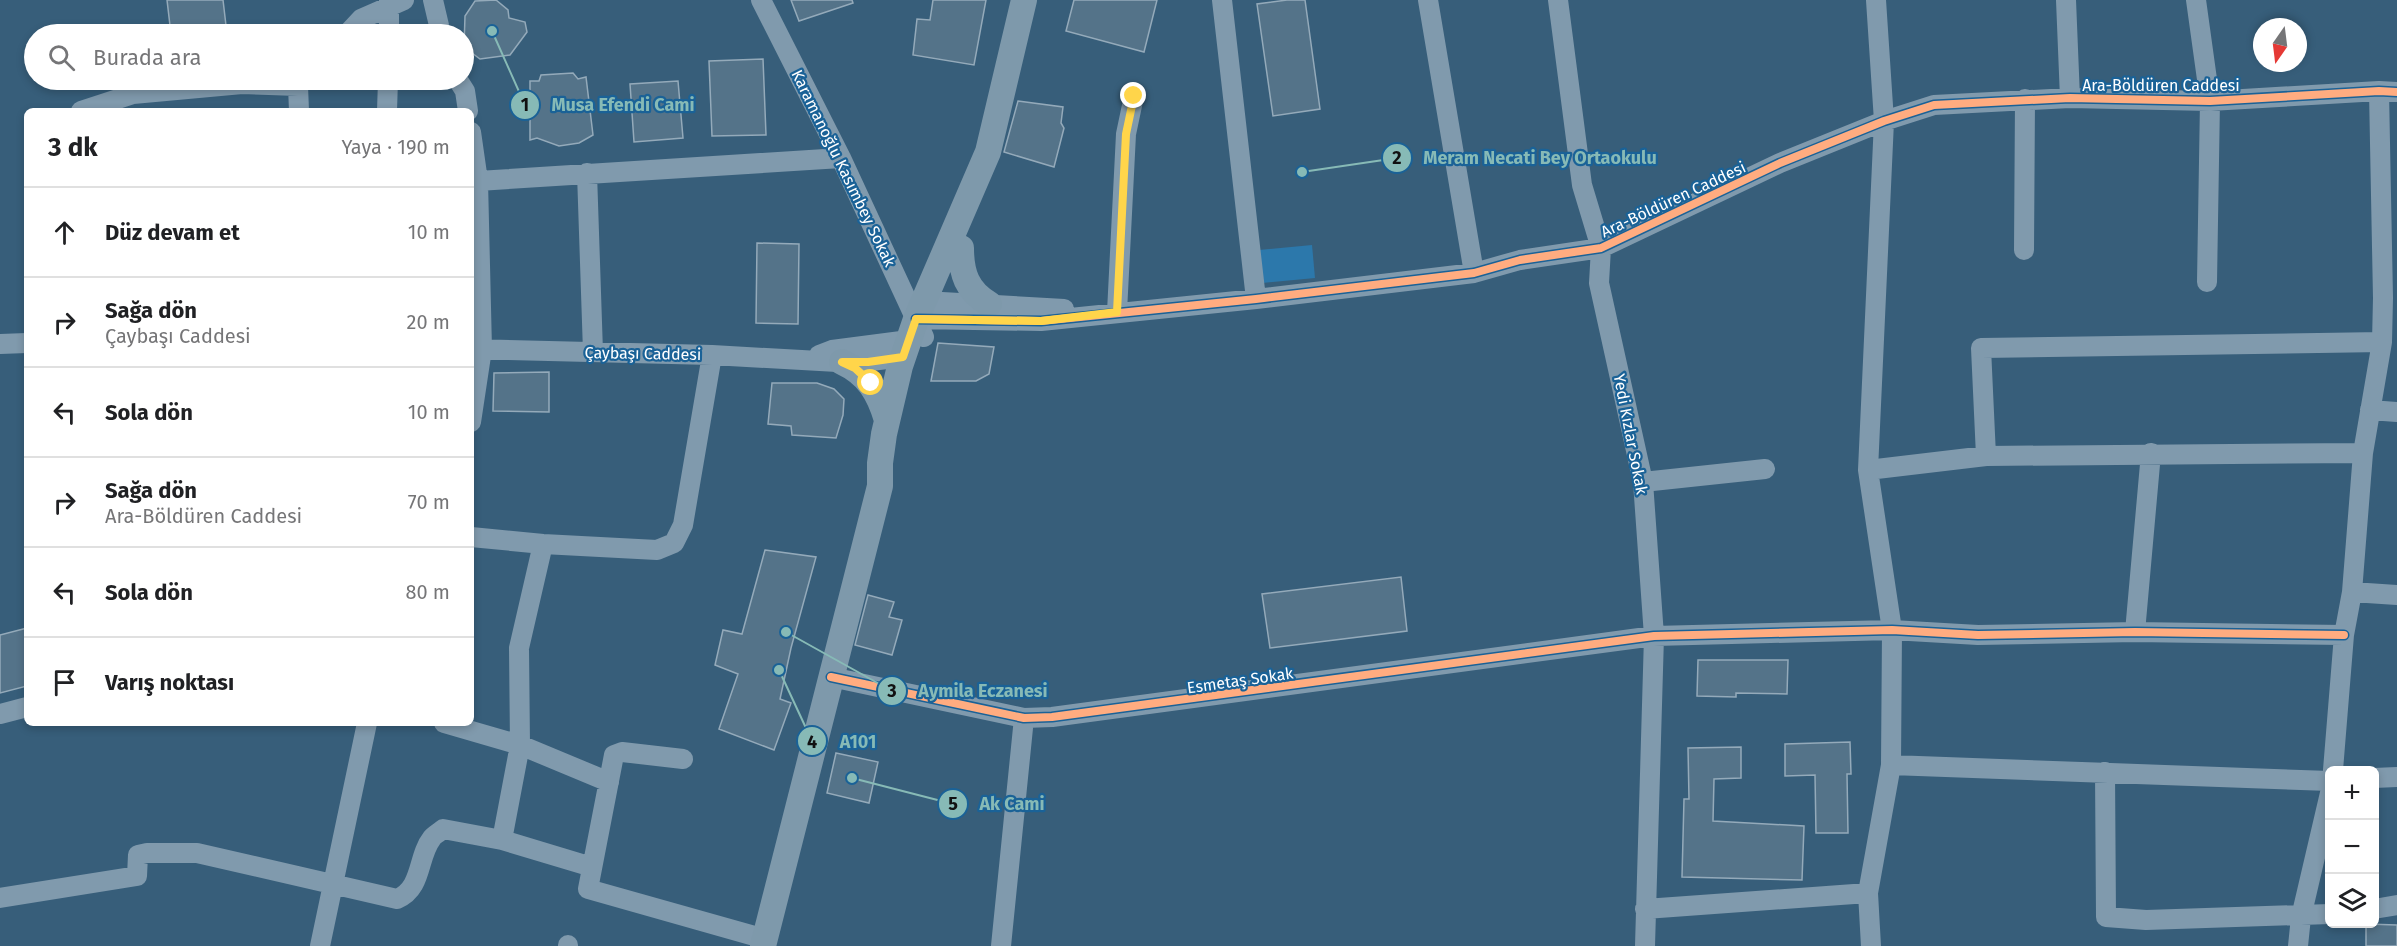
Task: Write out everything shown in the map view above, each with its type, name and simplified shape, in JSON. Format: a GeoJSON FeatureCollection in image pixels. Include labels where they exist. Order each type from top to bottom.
{"type":"FeatureCollection","features":[{"type":"Feature","properties":{"kind":"main road"},"geometry":{"type":"LineString","coordinates":[[880,486],[881,449],[887,420],[988,152],[1024,0]]}},
{"type":"Feature","properties":{"kind":"main road"},"geometry":{"type":"LineString","coordinates":[[764,942],[880,486],[893,460],[921,325],[961,248],[984,187],[988,169],[988,152]]}},
{"type":"Feature","properties":{"kind":"main road"},"geometry":{"type":"LineString","coordinates":[[961,248],[961,263],[966,282],[972,292],[989,304]]}},
{"type":"Feature","properties":{"kind":"main road"},"geometry":{"type":"LineString","coordinates":[[842,362],[855,368],[871,383],[887,420]]}},
{"type":"Feature","properties":{"kind":"street"},"geometry":{"type":"LineString","coordinates":[[433,0],[439,24]]}},
{"type":"Feature","properties":{"kind":"street","name":"Karamanoğlu Kasımbey Sokak"},"geometry":{"type":"LineString","coordinates":[[761,0],[841,158],[921,325]]}},
{"type":"Feature","properties":{"kind":"street"},"geometry":{"type":"LineString","coordinates":[[1222,0],[1256,299]]}},
{"type":"Feature","properties":{"kind":"street"},"geometry":{"type":"LineString","coordinates":[[1428,0],[1474,273]]}},
{"type":"Feature","properties":{"kind":"street","name":"Yedi Kızlar Sokak"},"geometry":{"type":"LineString","coordinates":[[1558,0],[1582,185],[1601,248],[1599,283],[1644,482],[1654,636],[1645,946]]}},
{"type":"Feature","properties":{"kind":"street"},"geometry":{"type":"LineString","coordinates":[[1871,946],[1868,893],[1891,765],[1892,630],[1868,470],[1884,121],[1876,0]]}},
{"type":"Feature","properties":{"kind":"street"},"geometry":{"type":"LineString","coordinates":[[2066,0],[2070,98]]}},
{"type":"Feature","properties":{"kind":"street"},"geometry":{"type":"LineString","coordinates":[[2196,0],[2210,101],[2207,282]]}},
{"type":"Feature","properties":{"kind":"street"},"geometry":{"type":"LineString","coordinates":[[356,24],[361,19],[394,2]]}},
{"type":"Feature","properties":{"kind":"street"},"geometry":{"type":"LineString","coordinates":[[391,24],[394,2]]}},
{"type":"Feature","properties":{"kind":"street"},"geometry":{"type":"LineString","coordinates":[[90,108],[133,94],[177,90]]}},
{"type":"Feature","properties":{"kind":"street"},"geometry":{"type":"LineString","coordinates":[[299,108],[300,90]]}},
{"type":"Feature","properties":{"kind":"street"},"geometry":{"type":"LineString","coordinates":[[387,108],[388,90]]}},
{"type":"Feature","properties":{"kind":"street"},"geometry":{"type":"LineString","coordinates":[[464,90],[468,108]]}},
{"type":"Feature","properties":{"kind":"street"},"geometry":{"type":"LineString","coordinates":[[2333,766],[2344,635],[2352,592],[2363,453],[2390,298],[2388,91]]}},
{"type":"Feature","properties":{"kind":"street","name":"Ara-Böldüren Caddesi"},"geometry":{"type":"LineString","coordinates":[[921,325],[1041,321],[1256,299],[1474,273],[1520,260],[1601,248],[1780,163],[1884,121],[1934,105],[2070,98],[2210,101],[2388,91]]}},
{"type":"Feature","properties":{"kind":"street"},"geometry":{"type":"LineString","coordinates":[[1117,312],[1126,134],[1134,96]]}},
{"type":"Feature","properties":{"kind":"street"},"geometry":{"type":"LineString","coordinates":[[2025,99],[2025,250]]}},
{"type":"Feature","properties":{"kind":"street"},"geometry":{"type":"LineString","coordinates":[[474,153],[478,181],[477,349],[474,386]]}},
{"type":"Feature","properties":{"kind":"street"},"geometry":{"type":"LineString","coordinates":[[478,181],[841,158]]}},
{"type":"Feature","properties":{"kind":"street"},"geometry":{"type":"LineString","coordinates":[[587,173],[593,352]]}},
{"type":"Feature","properties":{"kind":"street","name":"Ara-Böldüren Caddesi"},"geometry":{"type":"LineString","coordinates":[[921,325],[989,304],[1117,312]]}},
{"type":"Feature","properties":{"kind":"street","name":"Çaybaşı Caddesi"},"geometry":{"type":"LineString","coordinates":[[814,359],[832,350],[921,325]]}},
{"type":"Feature","properties":{"kind":"street","name":"Çaybaşı Caddesi"},"geometry":{"type":"LineString","coordinates":[[477,349],[712,355],[868,362],[921,325]]}},
{"type":"Feature","properties":{"kind":"street"},"geometry":{"type":"LineString","coordinates":[[1986,456],[1981,348],[2382,342]]}},
{"type":"Feature","properties":{"kind":"street"},"geometry":{"type":"LineString","coordinates":[[0,344],[24,343]]}},
{"type":"Feature","properties":{"kind":"street"},"geometry":{"type":"LineString","coordinates":[[474,537],[543,544],[657,550],[674,543],[683,525],[712,355]]}},
{"type":"Feature","properties":{"kind":"street"},"geometry":{"type":"LineString","coordinates":[[2370,410],[2397,412]]}},
{"type":"Feature","properties":{"kind":"street"},"geometry":{"type":"LineString","coordinates":[[2135,632],[2151,453]]}},
{"type":"Feature","properties":{"kind":"street"},"geometry":{"type":"LineString","coordinates":[[1868,470],[1986,456],[2363,453]]}},
{"type":"Feature","properties":{"kind":"street"},"geometry":{"type":"LineString","coordinates":[[1644,482],[1765,469]]}},
{"type":"Feature","properties":{"kind":"street"},"geometry":{"type":"LineString","coordinates":[[502,840],[520,745],[519,648],[543,544]]}},
{"type":"Feature","properties":{"kind":"street"},"geometry":{"type":"LineString","coordinates":[[2352,592],[2397,595]]}},
{"type":"Feature","properties":{"kind":"street","name":"Esmetaş Sokak"},"geometry":{"type":"LineString","coordinates":[[831,677],[1024,718],[1062,716],[1183,701],[1654,636],[1892,630],[1978,634],[2135,632],[2344,635]]}},
{"type":"Feature","properties":{"kind":"street"},"geometry":{"type":"LineString","coordinates":[[0,714],[24,708]]}},
{"type":"Feature","properties":{"kind":"street"},"geometry":{"type":"LineString","coordinates":[[1001,946],[1024,718]]}},
{"type":"Feature","properties":{"kind":"street"},"geometry":{"type":"LineString","coordinates":[[320,946],[366,726]]}},
{"type":"Feature","properties":{"kind":"street"},"geometry":{"type":"LineString","coordinates":[[454,726],[520,745],[609,782]]}},
{"type":"Feature","properties":{"kind":"street"},"geometry":{"type":"LineString","coordinates":[[683,759],[622,752],[614,755],[588,889],[764,942]]}},
{"type":"Feature","properties":{"kind":"street"},"geometry":{"type":"LineString","coordinates":[[1891,765],[2325,781]]}},
{"type":"Feature","properties":{"kind":"street"},"geometry":{"type":"LineString","coordinates":[[2105,772],[2106,917],[2146,920],[2325,915]]}},
{"type":"Feature","properties":{"kind":"street"},"geometry":{"type":"LineString","coordinates":[[2379,778],[2397,777]]}},
{"type":"Feature","properties":{"kind":"street"},"geometry":{"type":"LineString","coordinates":[[2298,946],[2301,917],[2325,814]]}},
{"type":"Feature","properties":{"kind":"street"},"geometry":{"type":"LineString","coordinates":[[0,898],[138,876],[138,855],[147,852],[197,853],[397,899],[407,894],[431,838],[443,829],[502,840],[592,867]]}},
{"type":"Feature","properties":{"kind":"street"},"geometry":{"type":"LineString","coordinates":[[1645,909],[1868,893]]}},
{"type":"Feature","properties":{"kind":"street"},"geometry":{"type":"LineString","coordinates":[[2379,908],[2397,905]]}},
{"type":"Feature","properties":{"kind":"shaded area"},"geometry":{"type":"Polygon","coordinates":[[[1312,245],[1315,278],[1262,283],[1259,250],[1312,245]]]}},
{"type":"Feature","properties":{"kind":"building"},"geometry":{"type":"Polygon","coordinates":[[[167,0],[223,0],[226,24],[170,24],[167,0]]]}},
{"type":"Feature","properties":{"kind":"building"},"geometry":{"type":"Polygon","coordinates":[[[496,0],[508,10],[509,18],[525,22],[527,32],[510,55],[480,59],[474,54],[474,24],[465,24],[465,16],[475,1],[496,0]]]}},
{"type":"Feature","properties":{"kind":"building"},"geometry":{"type":"Polygon","coordinates":[[[791,0],[852,0],[853,3],[799,21],[791,0]]]}},
{"type":"Feature","properties":{"kind":"building"},"geometry":{"type":"Polygon","coordinates":[[[933,0],[986,0],[974,65],[913,55],[917,19],[930,20],[933,0]]]}},
{"type":"Feature","properties":{"kind":"building"},"geometry":{"type":"Polygon","coordinates":[[[1074,0],[1157,0],[1144,52],[1066,31],[1074,0]]]}},
{"type":"Feature","properties":{"kind":"building"},"geometry":{"type":"Polygon","coordinates":[[[1305,0],[1320,109],[1273,116],[1257,4],[1305,0]]]}},
{"type":"Feature","properties":{"kind":"building"},"geometry":{"type":"Polygon","coordinates":[[[763,59],[766,135],[712,136],[709,61],[763,59]]]}},
{"type":"Feature","properties":{"kind":"building"},"geometry":{"type":"Polygon","coordinates":[[[573,73],[578,79],[586,77],[593,135],[579,143],[559,146],[537,138],[530,140],[530,81],[539,81],[541,75],[573,73]]]}},
{"type":"Feature","properties":{"kind":"building"},"geometry":{"type":"Polygon","coordinates":[[[678,81],[683,138],[634,142],[630,84],[678,81]]]}},
{"type":"Feature","properties":{"kind":"building"},"geometry":{"type":"Polygon","coordinates":[[[1018,101],[1063,107],[1061,123],[1064,128],[1054,167],[1004,152],[1018,101]]]}},
{"type":"Feature","properties":{"kind":"building"},"geometry":{"type":"Polygon","coordinates":[[[757,243],[799,244],[798,324],[756,323],[757,243]]]}},
{"type":"Feature","properties":{"kind":"building"},"geometry":{"type":"Polygon","coordinates":[[[938,343],[994,347],[989,374],[976,381],[931,381],[938,343]]]}},
{"type":"Feature","properties":{"kind":"building"},"geometry":{"type":"Polygon","coordinates":[[[549,372],[549,412],[493,411],[494,373],[549,372]]]}},
{"type":"Feature","properties":{"kind":"building"},"geometry":{"type":"Polygon","coordinates":[[[772,383],[817,383],[834,389],[844,399],[843,415],[836,438],[792,435],[791,426],[768,424],[772,383]]]}},
{"type":"Feature","properties":{"kind":"building"},"geometry":{"type":"Polygon","coordinates":[[[765,550],[816,557],[791,648],[780,699],[791,703],[774,750],[719,729],[738,674],[715,665],[723,630],[742,634],[765,550]]]}},
{"type":"Feature","properties":{"kind":"building"},"geometry":{"type":"Polygon","coordinates":[[[1401,577],[1407,631],[1270,648],[1262,594],[1401,577]]]}},
{"type":"Feature","properties":{"kind":"building"},"geometry":{"type":"Polygon","coordinates":[[[868,595],[894,602],[889,617],[902,620],[892,655],[855,645],[868,595]]]}},
{"type":"Feature","properties":{"kind":"building"},"geometry":{"type":"Polygon","coordinates":[[[24,629],[24,687],[0,693],[0,635],[24,629]]]}},
{"type":"Feature","properties":{"kind":"building"},"geometry":{"type":"Polygon","coordinates":[[[1698,660],[1788,660],[1787,694],[1736,693],[1736,697],[1697,696],[1698,660]]]}},
{"type":"Feature","properties":{"kind":"building"},"geometry":{"type":"Polygon","coordinates":[[[1850,742],[1851,774],[1847,774],[1848,833],[1816,833],[1815,775],[1785,776],[1785,744],[1850,742]]]}},
{"type":"Feature","properties":{"kind":"building"},"geometry":{"type":"Polygon","coordinates":[[[1741,747],[1741,778],[1714,779],[1713,821],[1804,826],[1802,880],[1682,877],[1684,799],[1689,799],[1688,748],[1741,747]]]}},
{"type":"Feature","properties":{"kind":"building"},"geometry":{"type":"Polygon","coordinates":[[[836,753],[878,762],[869,803],[827,793],[836,753]]]}},
{"type":"Feature","properties":{"kind":"building"},"geometry":{"type":"Polygon","coordinates":[[[2379,924],[2397,925],[2397,946],[2366,946],[2366,928],[2379,928],[2379,924]]]}},
{"type":"Feature","properties":{"kind":"cycle path"},"geometry":{"type":"LineString","coordinates":[[916,319],[1041,321],[1256,299],[1474,273],[1520,260],[1601,248],[1780,163],[1884,121],[1934,105],[2070,98],[2210,101],[2379,91],[2397,92]]}},
{"type":"Feature","properties":{"kind":"cycle path"},"geometry":{"type":"LineString","coordinates":[[831,677],[1024,718],[1052,717],[1654,636],[1892,630],[1978,635],[2135,632],[2344,635]]}},
{"type":"Feature","properties":{"kind":"place","name":"Musa Efendi Cami"},"geometry":{"type":"Point","coordinates":[492,31]}},
{"type":"Feature","properties":{"kind":"place","name":"Meram Necati Bey Ortaokulu"},"geometry":{"type":"Point","coordinates":[1302,172]}},
{"type":"Feature","properties":{"kind":"place","name":"Aymila Eczanesi"},"geometry":{"type":"Point","coordinates":[786,632]}},
{"type":"Feature","properties":{"kind":"place","name":"A101"},"geometry":{"type":"Point","coordinates":[779,670]}},
{"type":"Feature","properties":{"kind":"place","name":"Ak Cami"},"geometry":{"type":"Point","coordinates":[852,778]}},
{"type":"Feature","properties":{"kind":"route"},"geometry":{"type":"LineString","coordinates":[[871,383],[855,368],[842,362],[868,362],[903,357],[916,319],[1041,321],[1117,312],[1126,134],[1134,96]]}}]}
